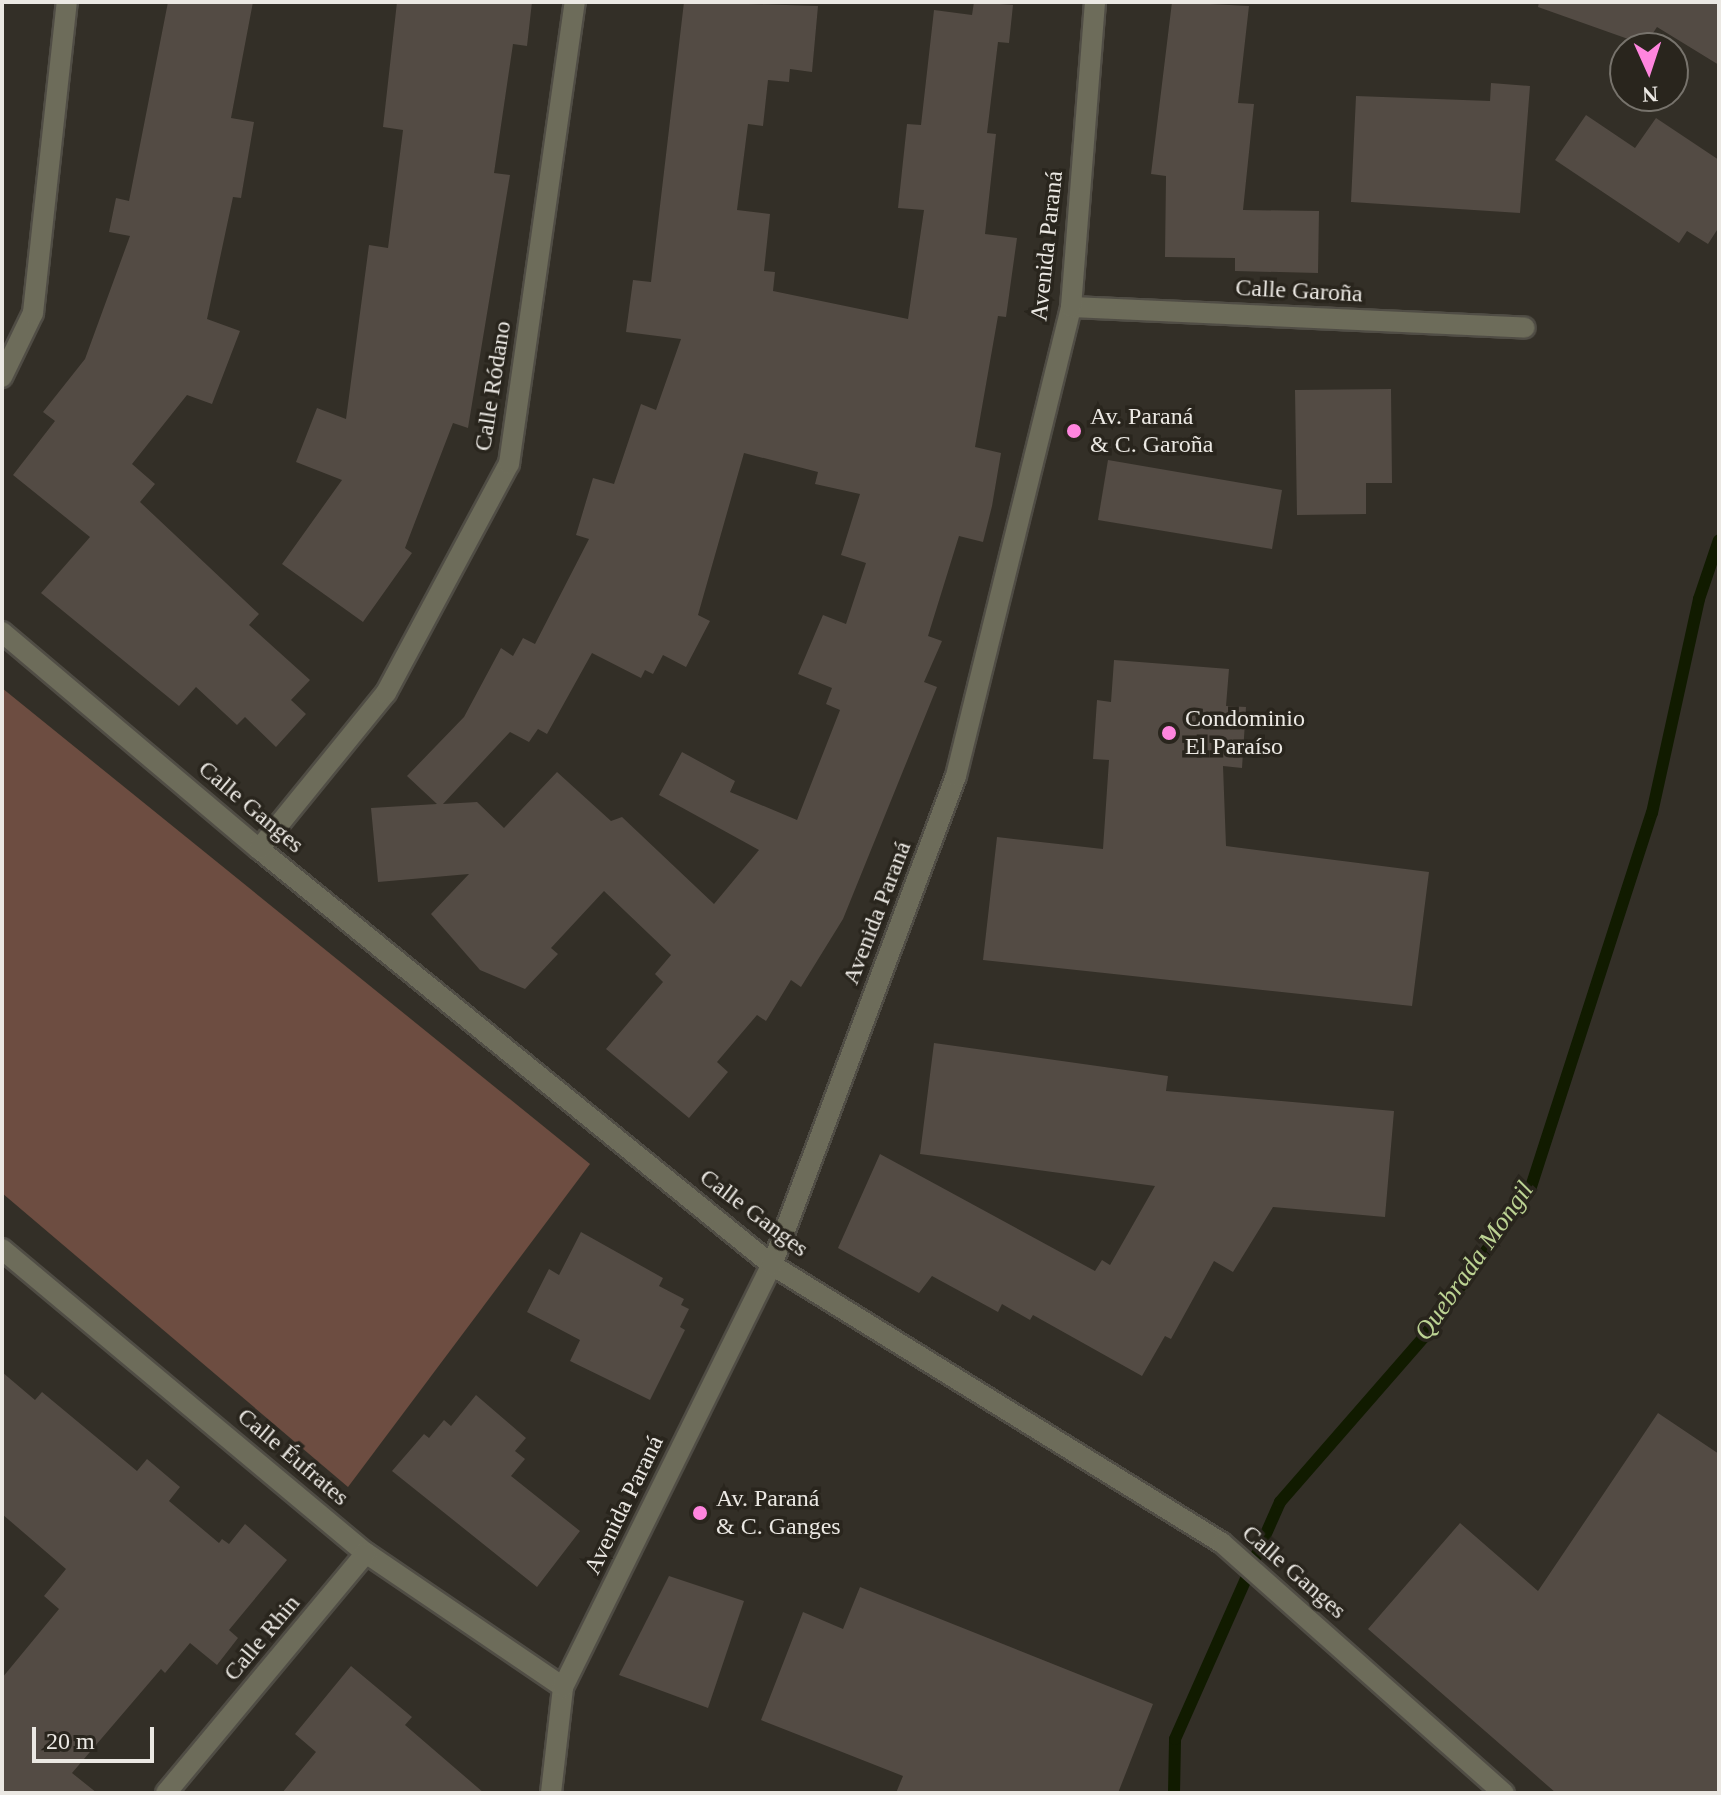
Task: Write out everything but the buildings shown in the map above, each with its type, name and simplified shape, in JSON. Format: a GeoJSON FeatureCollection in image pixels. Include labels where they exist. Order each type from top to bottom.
{"type":"FeatureCollection","features":[{"type":"Feature","properties":{"kind":"street"},"geometry":{"type":"LineString","coordinates":[[2,377],[33,313],[67,2]]}},
{"type":"Feature","properties":{"kind":"street","name":"Calle Ródano"},"geometry":{"type":"LineString","coordinates":[[259,849],[386,693],[509,464],[575,2]]}},
{"type":"Feature","properties":{"kind":"street","name":"Avenida Paraná"},"geometry":{"type":"LineString","coordinates":[[551,1793],[563,1687],[772,1265],[956,776],[1071,307],[1095,2]]}},
{"type":"Feature","properties":{"kind":"street","name":"Calle Garoña"},"geometry":{"type":"LineString","coordinates":[[1071,307],[1525,328]]}},
{"type":"Feature","properties":{"kind":"street","name":"Calle Ganges"},"geometry":{"type":"LineString","coordinates":[[2,632],[259,849],[772,1265],[1222,1543],[1504,1793]]}},
{"type":"Feature","properties":{"kind":"street","name":"Calle Éufrates"},"geometry":{"type":"LineString","coordinates":[[2,1249],[366,1553],[563,1687]]}},
{"type":"Feature","properties":{"kind":"street","name":"Calle Rhin"},"geometry":{"type":"LineString","coordinates":[[166,1793],[366,1553]]}},
{"type":"Feature","properties":{"kind":"shaded area"},"geometry":{"type":"Polygon","coordinates":[[[2,688],[590,1164],[348,1487],[2,1193],[2,688]]]}},
{"type":"Feature","properties":{"kind":"waterway","name":"Quebrada Mongil"},"geometry":{"type":"LineString","coordinates":[[1174,1793],[1175,1739],[1280,1502],[1423,1338],[1530,1190],[1652,813],[1699,599],[1719,540]]}},
{"type":"Feature","properties":{"kind":"place","name":"Av. Paraná & C. Garoña"},"geometry":{"type":"Point","coordinates":[1074,431]}},
{"type":"Feature","properties":{"kind":"place","name":"Condominio El Paraíso"},"geometry":{"type":"Point","coordinates":[1169,733]}},
{"type":"Feature","properties":{"kind":"place","name":"Av. Paraná & C. Ganges"},"geometry":{"type":"Point","coordinates":[700,1513]}}]}
